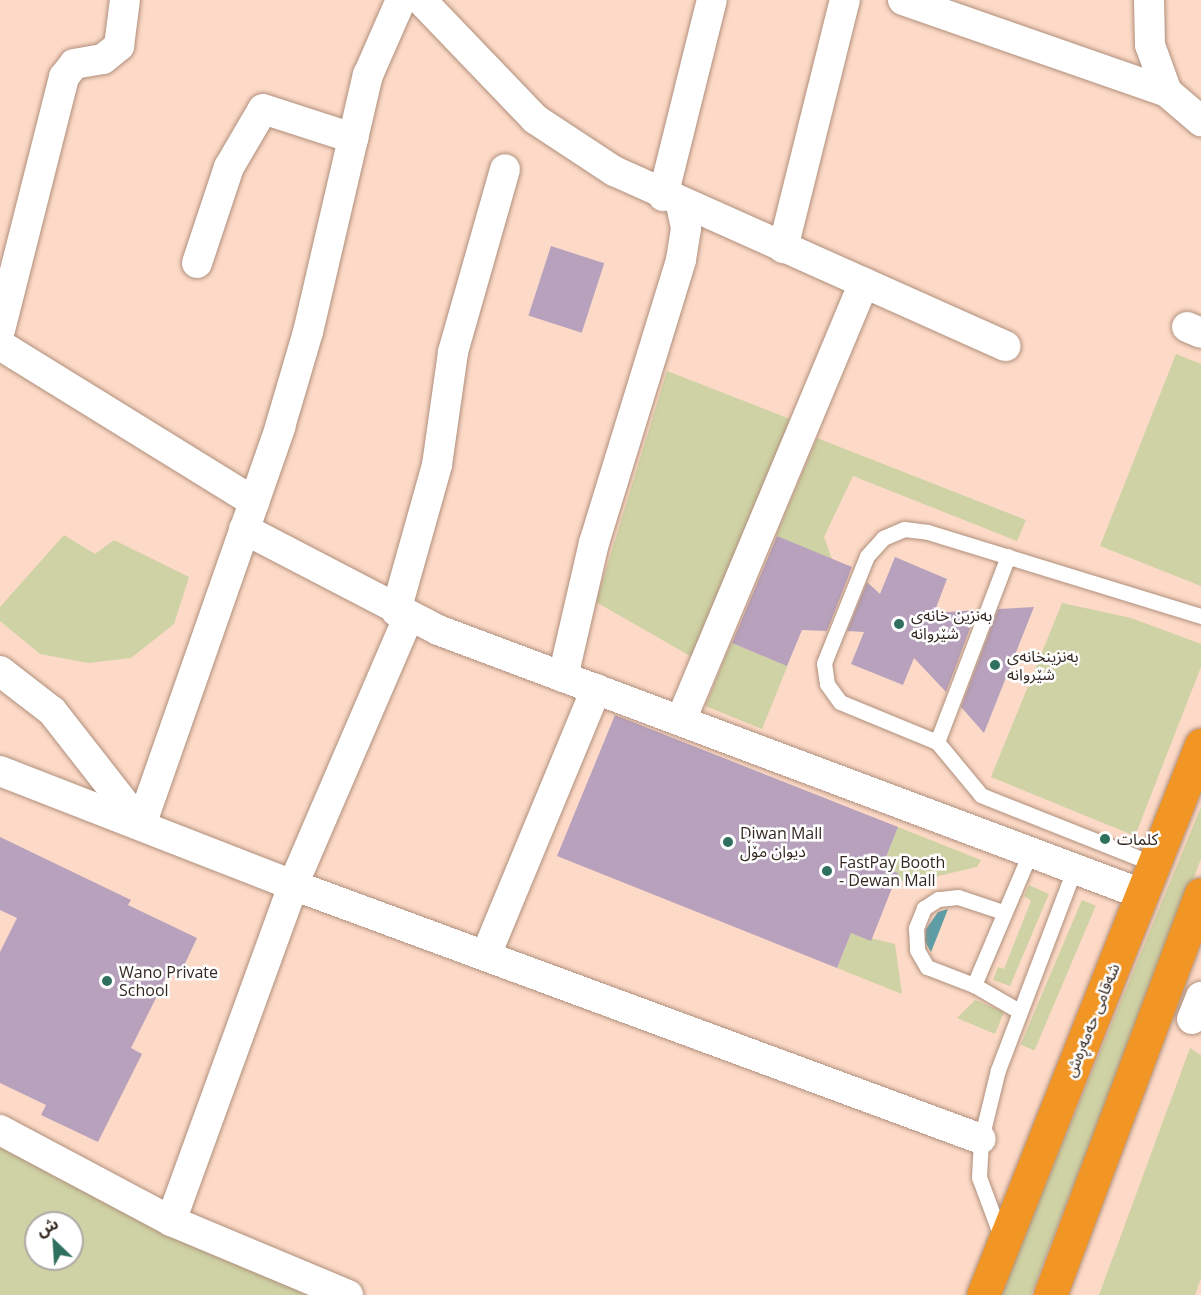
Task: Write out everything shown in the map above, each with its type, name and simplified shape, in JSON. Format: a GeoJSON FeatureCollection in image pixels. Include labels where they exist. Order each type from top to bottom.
{"type":"FeatureCollection","features":[{"type":"Feature","properties":{"kind":"highway","name":"شەقامی حەمەڕەش"},"geometry":{"type":"LineString","coordinates":[[983,1295],[1201,744]]}},
{"type":"Feature","properties":{"kind":"highway"},"geometry":{"type":"LineString","coordinates":[[1050,1295],[1157,1003],[1201,894]]}},
{"type":"Feature","properties":{"kind":"street"},"geometry":{"type":"LineString","coordinates":[[0,330],[64,77],[74,64],[103,59],[119,46],[124,0]]}},
{"type":"Feature","properties":{"kind":"street"},"geometry":{"type":"LineString","coordinates":[[141,825],[254,502],[306,341],[368,75],[401,0]]}},
{"type":"Feature","properties":{"kind":"street"},"geometry":{"type":"LineString","coordinates":[[420,0],[550,132],[672,200],[1006,346]]}},
{"type":"Feature","properties":{"kind":"street"},"geometry":{"type":"LineString","coordinates":[[563,677],[594,543],[681,260],[686,228],[672,200],[712,0]]}},
{"type":"Feature","properties":{"kind":"street"},"geometry":{"type":"LineString","coordinates":[[783,248],[845,0]]}},
{"type":"Feature","properties":{"kind":"street"},"geometry":{"type":"LineString","coordinates":[[903,0],[1167,92],[1201,121]]}},
{"type":"Feature","properties":{"kind":"street"},"geometry":{"type":"LineString","coordinates":[[1149,0],[1150,45],[1167,92]]}},
{"type":"Feature","properties":{"kind":"street"},"geometry":{"type":"LineString","coordinates":[[197,263],[229,167],[263,109],[353,138]]}},
{"type":"Feature","properties":{"kind":"street"},"geometry":{"type":"LineString","coordinates":[[171,1221],[293,885],[402,615],[435,474],[453,352],[505,169]]}},
{"type":"Feature","properties":{"kind":"street"},"geometry":{"type":"LineString","coordinates":[[681,720],[864,284]]}},
{"type":"Feature","properties":{"kind":"street"},"geometry":{"type":"LineString","coordinates":[[0,345],[254,502]]}},
{"type":"Feature","properties":{"kind":"street"},"geometry":{"type":"LineString","coordinates":[[244,530],[402,615],[1030,853],[1075,867],[1148,879]]}},
{"type":"Feature","properties":{"kind":"street"},"geometry":{"type":"LineString","coordinates":[[0,671],[52,711],[141,825]]}},
{"type":"Feature","properties":{"kind":"street"},"geometry":{"type":"LineString","coordinates":[[486,955],[596,689]]}},
{"type":"Feature","properties":{"kind":"street"},"geometry":{"type":"LineString","coordinates":[[0,771],[293,885],[981,1139]]}},
{"type":"Feature","properties":{"kind":"street"},"geometry":{"type":"LineString","coordinates":[[0,1130],[171,1221],[348,1295]]}},
{"type":"Feature","properties":{"kind":"lane"},"geometry":{"type":"LineString","coordinates":[[1148,879],[981,795],[937,742],[840,702],[824,673],[826,652],[867,556],[893,533],[928,532],[1201,616]]}},
{"type":"Feature","properties":{"kind":"lane"},"geometry":{"type":"LineString","coordinates":[[937,742],[1008,556]]}},
{"type":"Feature","properties":{"kind":"lane"},"geometry":{"type":"LineString","coordinates":[[974,985],[1002,912],[1030,853]]}},
{"type":"Feature","properties":{"kind":"lane"},"geometry":{"type":"LineString","coordinates":[[1004,1244],[983,1195],[981,1139],[998,1070],[1075,867]]}},
{"type":"Feature","properties":{"kind":"lane"},"geometry":{"type":"LineString","coordinates":[[1002,912],[958,897],[938,899],[924,908],[916,928],[917,950],[927,967],[974,985],[1019,1011]]}},
{"type":"Feature","properties":{"kind":"lane"},"geometry":{"type":"LineString","coordinates":[[1157,1003],[1198,1013]]}},
{"type":"Feature","properties":{"kind":"green space"},"geometry":{"type":"Polygon","coordinates":[[[1176,354],[1201,364],[1201,586],[1100,546],[1176,354]]]}},
{"type":"Feature","properties":{"kind":"green space"},"geometry":{"type":"Polygon","coordinates":[[[667,371],[790,419],[692,657],[596,602],[667,371]]]}},
{"type":"Feature","properties":{"kind":"green space"},"geometry":{"type":"Polygon","coordinates":[[[817,438],[1026,520],[1017,541],[853,476],[824,537],[832,559],[776,536],[817,438]]]}},
{"type":"Feature","properties":{"kind":"green space"},"geometry":{"type":"Polygon","coordinates":[[[64,535],[95,554],[114,540],[189,577],[174,624],[131,658],[88,663],[40,654],[0,621],[0,607],[64,535]]]}},
{"type":"Feature","properties":{"kind":"green space"},"geometry":{"type":"Polygon","coordinates":[[[1062,603],[1131,618],[1201,644],[1201,667],[1135,836],[991,777],[1062,603]]]}},
{"type":"Feature","properties":{"kind":"green space"},"geometry":{"type":"Polygon","coordinates":[[[731,643],[788,666],[762,729],[706,706],[731,643]]]}},
{"type":"Feature","properties":{"kind":"green space"},"geometry":{"type":"Polygon","coordinates":[[[1201,807],[1201,859],[1031,1295],[1000,1295],[1201,807]]]}},
{"type":"Feature","properties":{"kind":"green space"},"geometry":{"type":"Polygon","coordinates":[[[898,827],[981,860],[977,867],[934,877],[921,888],[896,879],[898,873],[882,867],[898,827]]]}},
{"type":"Feature","properties":{"kind":"green space"},"geometry":{"type":"Polygon","coordinates":[[[1029,885],[1049,894],[1010,986],[993,980],[998,967],[1004,969],[1031,901],[1024,896],[1029,885]]]}},
{"type":"Feature","properties":{"kind":"green space"},"geometry":{"type":"Polygon","coordinates":[[[1082,900],[1096,906],[1034,1050],[1021,1045],[1082,900]]]}},
{"type":"Feature","properties":{"kind":"green space"},"geometry":{"type":"Polygon","coordinates":[[[851,933],[895,944],[902,994],[837,968],[851,933]]]}},
{"type":"Feature","properties":{"kind":"green space"},"geometry":{"type":"Polygon","coordinates":[[[975,1000],[1004,1012],[995,1034],[957,1018],[975,1000]]]}},
{"type":"Feature","properties":{"kind":"green space"},"geometry":{"type":"Polygon","coordinates":[[[1190,1048],[1201,1055],[1201,1278],[1195,1295],[1099,1295],[1190,1048]]]}},
{"type":"Feature","properties":{"kind":"green space"},"geometry":{"type":"Polygon","coordinates":[[[0,1133],[171,1221],[305,1295],[0,1295],[0,1133]]]}},
{"type":"Feature","properties":{"kind":"water"},"geometry":{"type":"Polygon","coordinates":[[[948,909],[931,952],[925,942],[926,929],[938,912],[948,909]]]}},
{"type":"Feature","properties":{"kind":"building"},"geometry":{"type":"Polygon","coordinates":[[[551,246],[604,263],[582,333],[528,315],[551,246]]]}},
{"type":"Feature","properties":{"kind":"building"},"geometry":{"type":"Polygon","coordinates":[[[777,536],[852,567],[827,631],[802,630],[787,666],[732,643],[777,536]]]}},
{"type":"Feature","properties":{"kind":"building"},"geometry":{"type":"Polygon","coordinates":[[[895,557],[947,579],[934,613],[977,610],[946,692],[914,658],[903,685],[851,664],[864,632],[847,631],[867,582],[880,594],[895,557]]]}},
{"type":"Feature","properties":{"kind":"building"},"geometry":{"type":"Polygon","coordinates":[[[1034,607],[984,733],[961,707],[998,609],[1034,607]]]}},
{"type":"Feature","properties":{"kind":"building","name":"Diwan Mall دیوان مۆڵ"},"geometry":{"type":"Polygon","coordinates":[[[615,715],[898,827],[882,867],[898,873],[871,941],[851,933],[837,968],[557,856],[615,715]]]}},
{"type":"Feature","properties":{"kind":"building","name":"Wano Private School"},"geometry":{"type":"Polygon","coordinates":[[[0,837],[131,900],[128,905],[197,938],[182,970],[167,976],[131,1048],[142,1054],[98,1142],[41,1115],[46,1105],[0,1083],[0,952],[17,918],[0,910],[0,837]]]}},
{"type":"Feature","properties":{"kind":"place","name":"بەنزین خانەی شێروانە"},"geometry":{"type":"Point","coordinates":[899,624]}},
{"type":"Feature","properties":{"kind":"place","name":"بەنزینخانەی شێروانە"},"geometry":{"type":"Point","coordinates":[995,665]}},
{"type":"Feature","properties":{"kind":"place","name":"كلمات"},"geometry":{"type":"Point","coordinates":[1105,839]}},
{"type":"Feature","properties":{"kind":"place","name":"Diwan Mall دیوان مۆڵ"},"geometry":{"type":"Point","coordinates":[728,842]}},
{"type":"Feature","properties":{"kind":"place","name":"FastPay Booth - Dewan Mall"},"geometry":{"type":"Point","coordinates":[827,871]}},
{"type":"Feature","properties":{"kind":"place","name":"Wano Private School"},"geometry":{"type":"Point","coordinates":[107,981]}}]}
